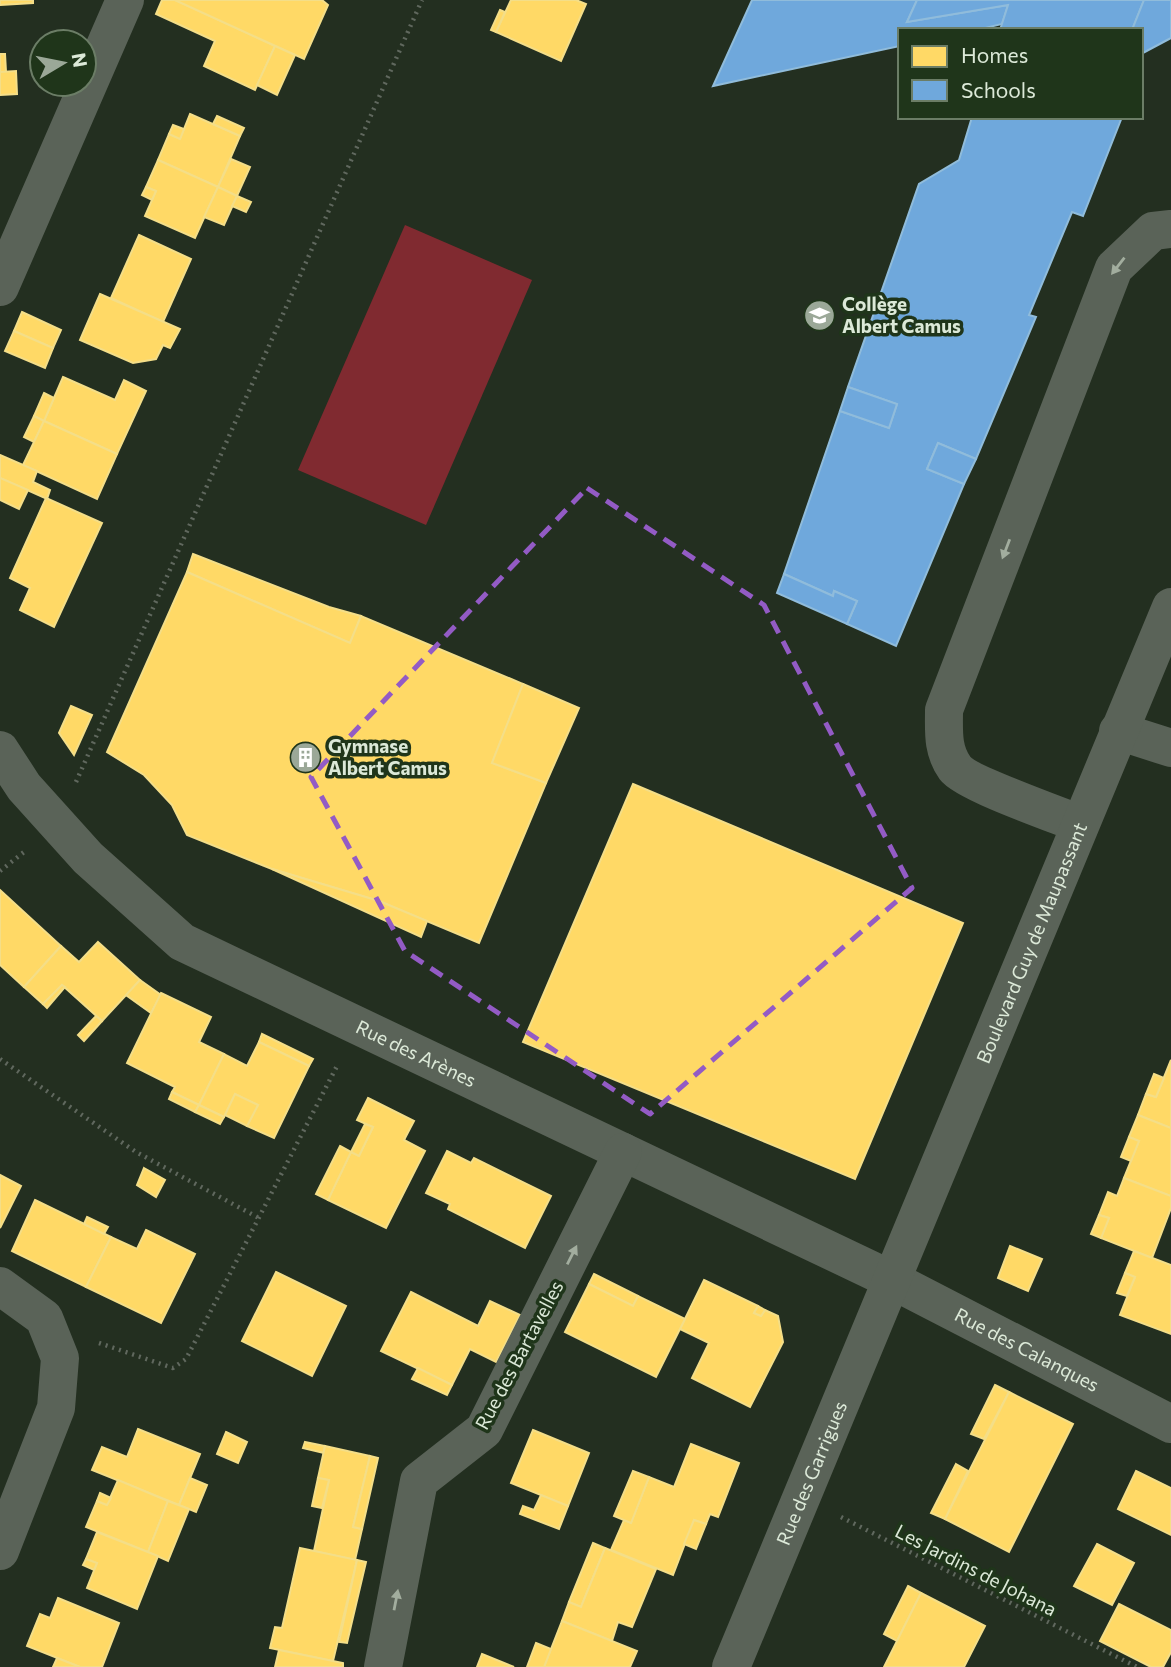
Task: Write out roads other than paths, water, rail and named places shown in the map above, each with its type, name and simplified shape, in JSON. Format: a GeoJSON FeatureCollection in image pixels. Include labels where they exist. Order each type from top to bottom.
{"type":"FeatureCollection","features":[{"type":"Feature","properties":{"kind":"street"},"geometry":{"type":"LineString","coordinates":[[0,286],[125,0]]}},
{"type":"Feature","properties":{"kind":"street"},"geometry":{"type":"LineString","coordinates":[[1080,824],[987,787],[956,770],[944,746],[944,710],[1114,268],[1153,231],[1171,229]]}},
{"type":"Feature","properties":{"kind":"street","name":"Boulevard Guy de Maupassant"},"geometry":{"type":"LineString","coordinates":[[892,1280],[1171,607]]}},
{"type":"Feature","properties":{"kind":"street"},"geometry":{"type":"LineString","coordinates":[[1118,731],[1171,748]]}},
{"type":"Feature","properties":{"kind":"street","name":"Rue des Arènes"},"geometry":{"type":"LineString","coordinates":[[0,750],[24,787],[88,858],[182,942],[892,1280]]}},
{"type":"Feature","properties":{"kind":"street","name":"Rue des Bartavelles"},"geometry":{"type":"LineString","coordinates":[[383,1667],[419,1481],[484,1430],[623,1152]]}},
{"type":"Feature","properties":{"kind":"street","name":"Rue des Calanques"},"geometry":{"type":"LineString","coordinates":[[892,1280],[1168,1414]]}},
{"type":"Feature","properties":{"kind":"street","name":"Rue des Garrigues"},"geometry":{"type":"LineString","coordinates":[[732,1667],[892,1280]]}},
{"type":"Feature","properties":{"kind":"street"},"geometry":{"type":"LineString","coordinates":[[0,1286],[44,1318],[60,1358],[56,1408],[0,1551]]}},
{"type":"Feature","properties":{"kind":"place","name":"Collège Albert Camus"},"geometry":{"type":"Point","coordinates":[819,315]}},
{"type":"Feature","properties":{"kind":"place","name":"Gymnase Albert Camus"},"geometry":{"type":"Point","coordinates":[305,757]}}]}
